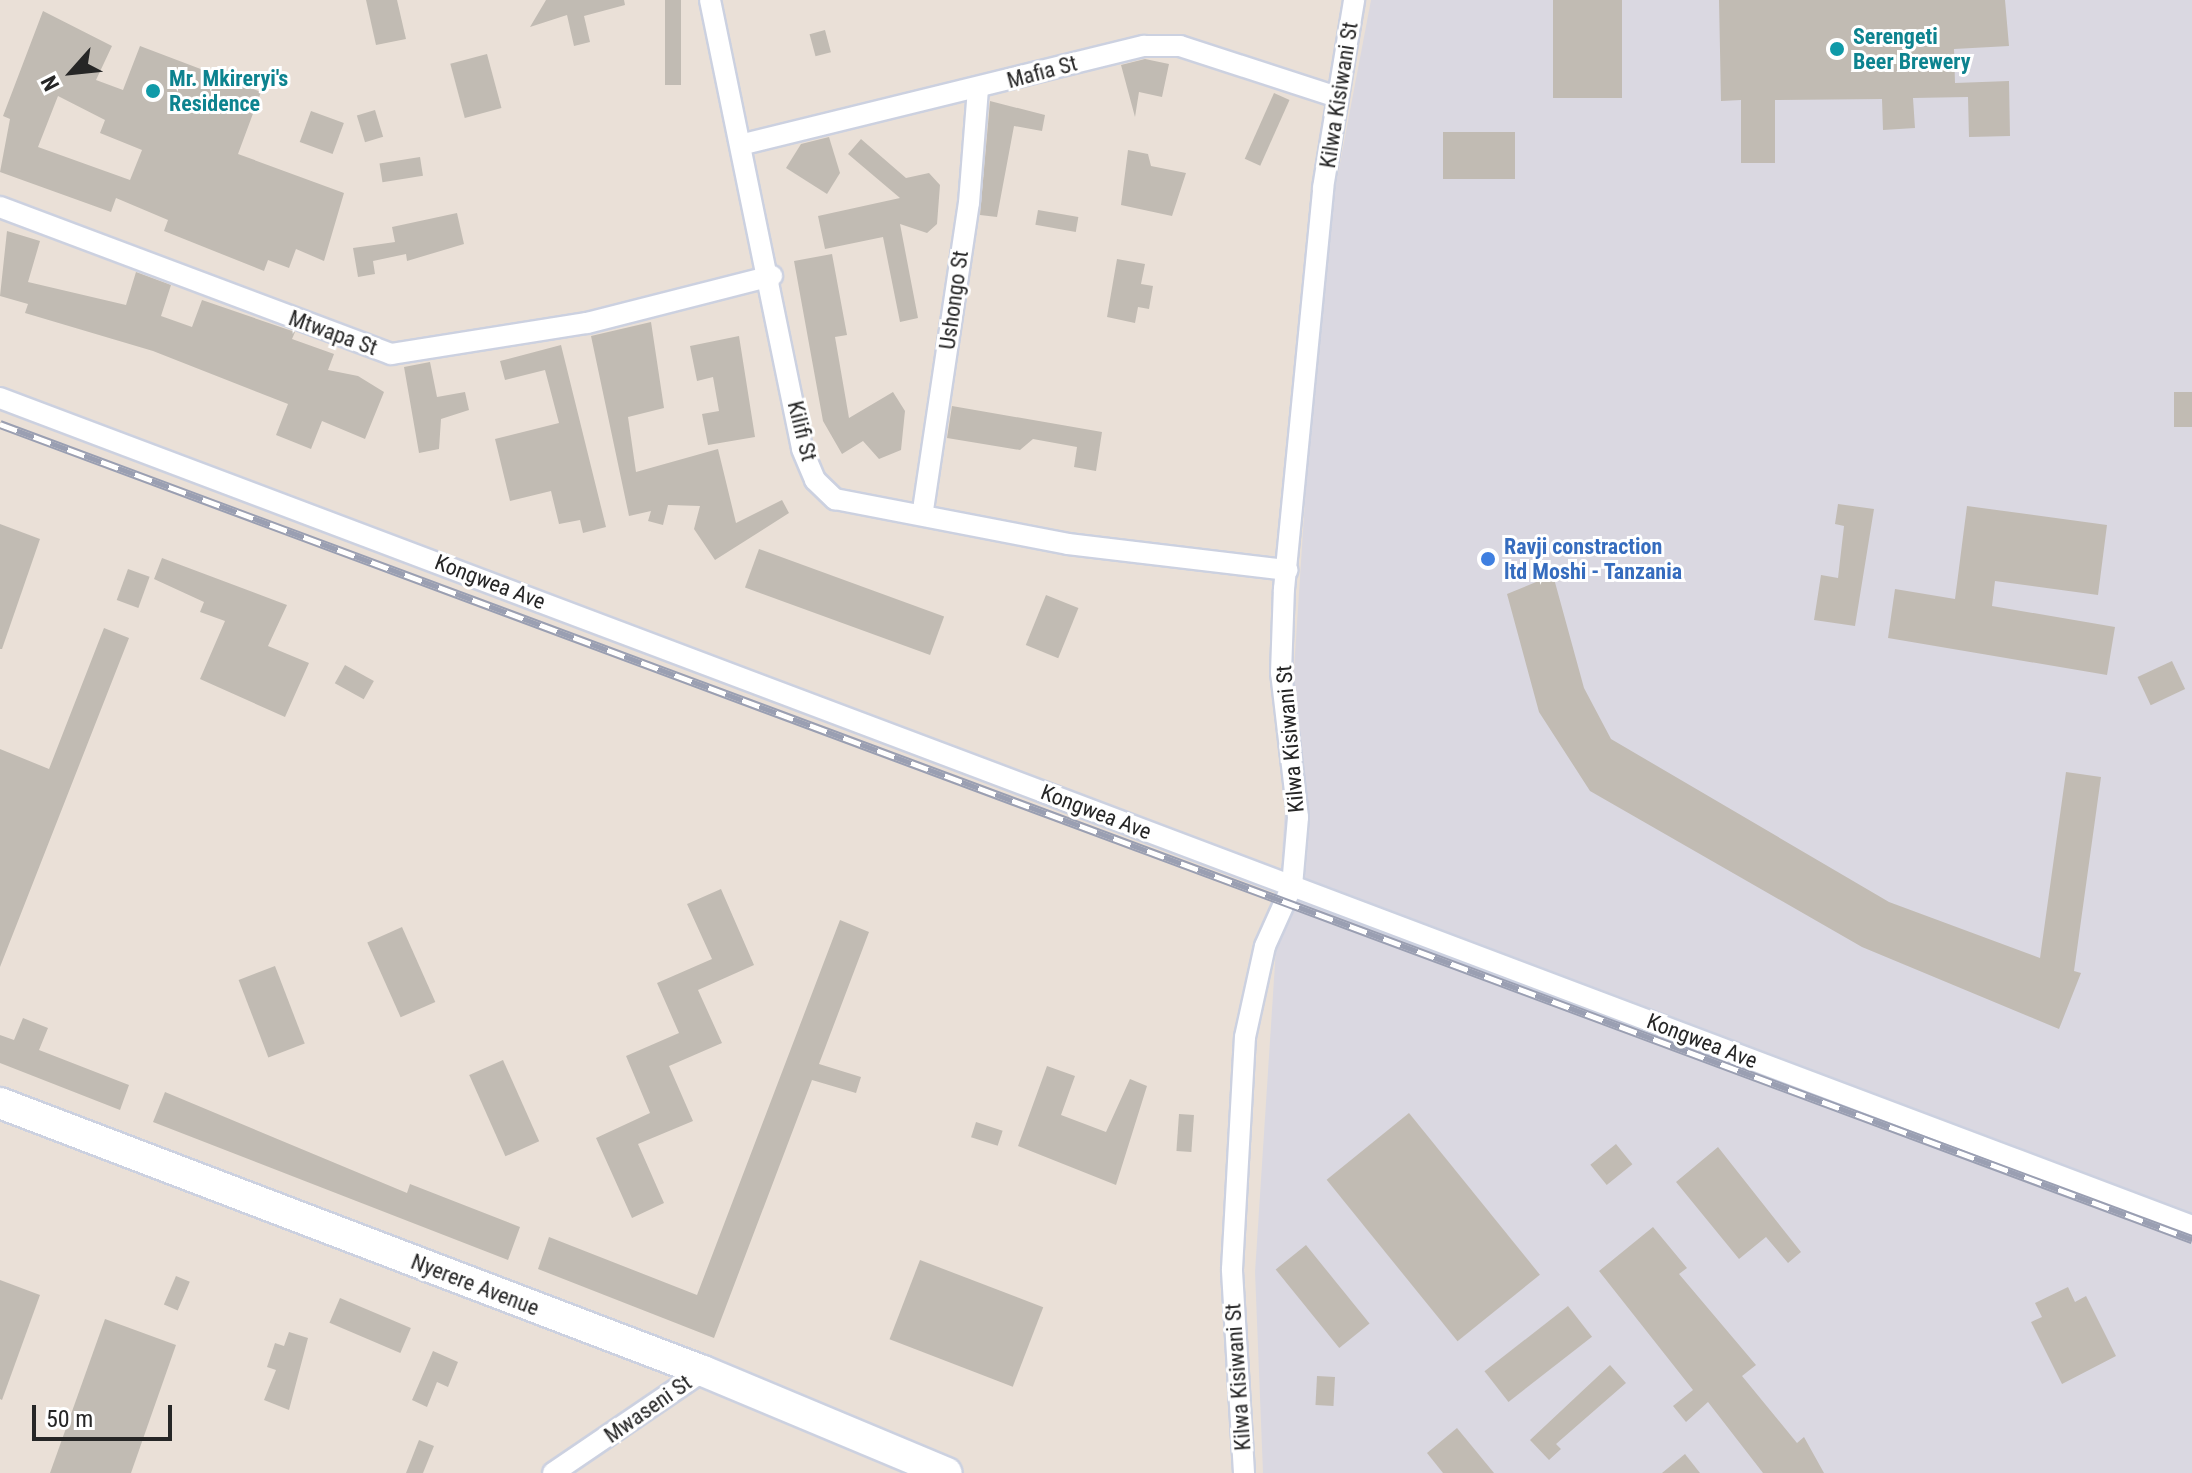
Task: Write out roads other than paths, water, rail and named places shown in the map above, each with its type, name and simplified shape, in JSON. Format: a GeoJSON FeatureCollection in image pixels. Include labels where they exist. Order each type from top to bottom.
{"type":"FeatureCollection","features":[{"type":"Feature","properties":{"kind":"street","name":"Kilifi St"},"geometry":{"type":"LineString","coordinates":[[710,0],[772,276],[802,449],[815,480],[835,499],[923,510],[1068,544],[1287,570]]}},
{"type":"Feature","properties":{"kind":"street","name":"Kilwa Kisiwani St"},"geometry":{"type":"LineString","coordinates":[[1244,1473],[1232,1269],[1245,1037],[1265,946],[1292,886],[1298,817],[1281,673],[1287,570],[1337,97],[1354,0]]}},
{"type":"Feature","properties":{"kind":"street","name":"Mafia St"},"geometry":{"type":"LineString","coordinates":[[744,144],[1144,46],[1180,46],[1337,97]]}},
{"type":"Feature","properties":{"kind":"street","name":"Ushongo St"},"geometry":{"type":"LineString","coordinates":[[923,510],[969,203],[978,89]]}},
{"type":"Feature","properties":{"kind":"street","name":"Mtwapa St"},"geometry":{"type":"LineString","coordinates":[[0,207],[391,354],[587,323],[772,276]]}},
{"type":"Feature","properties":{"kind":"street","name":"Kongwea Ave"},"geometry":{"type":"LineString","coordinates":[[0,398],[2192,1226]]}},
{"type":"Feature","properties":{"kind":"street","name":"Nyerere Avenue"},"geometry":{"type":"LineString","coordinates":[[0,1103],[703,1371],[947,1473]]}},
{"type":"Feature","properties":{"kind":"street","name":"Mwaseni St"},"geometry":{"type":"LineString","coordinates":[[553,1473],[703,1371]]}},
{"type":"Feature","properties":{"kind":"railway"},"geometry":{"type":"LineString","coordinates":[[0,424],[2192,1239]]}},
{"type":"Feature","properties":{"kind":"place","name":"Serengeti Beer Brewery"},"geometry":{"type":"Point","coordinates":[1837,49]}},
{"type":"Feature","properties":{"kind":"place","name":"Mr. Mkireryi's Residence"},"geometry":{"type":"Point","coordinates":[153,91]}},
{"type":"Feature","properties":{"kind":"place","name":"Ravji constraction ltd Moshi - Tanzania"},"geometry":{"type":"Point","coordinates":[1488,559]}}]}
